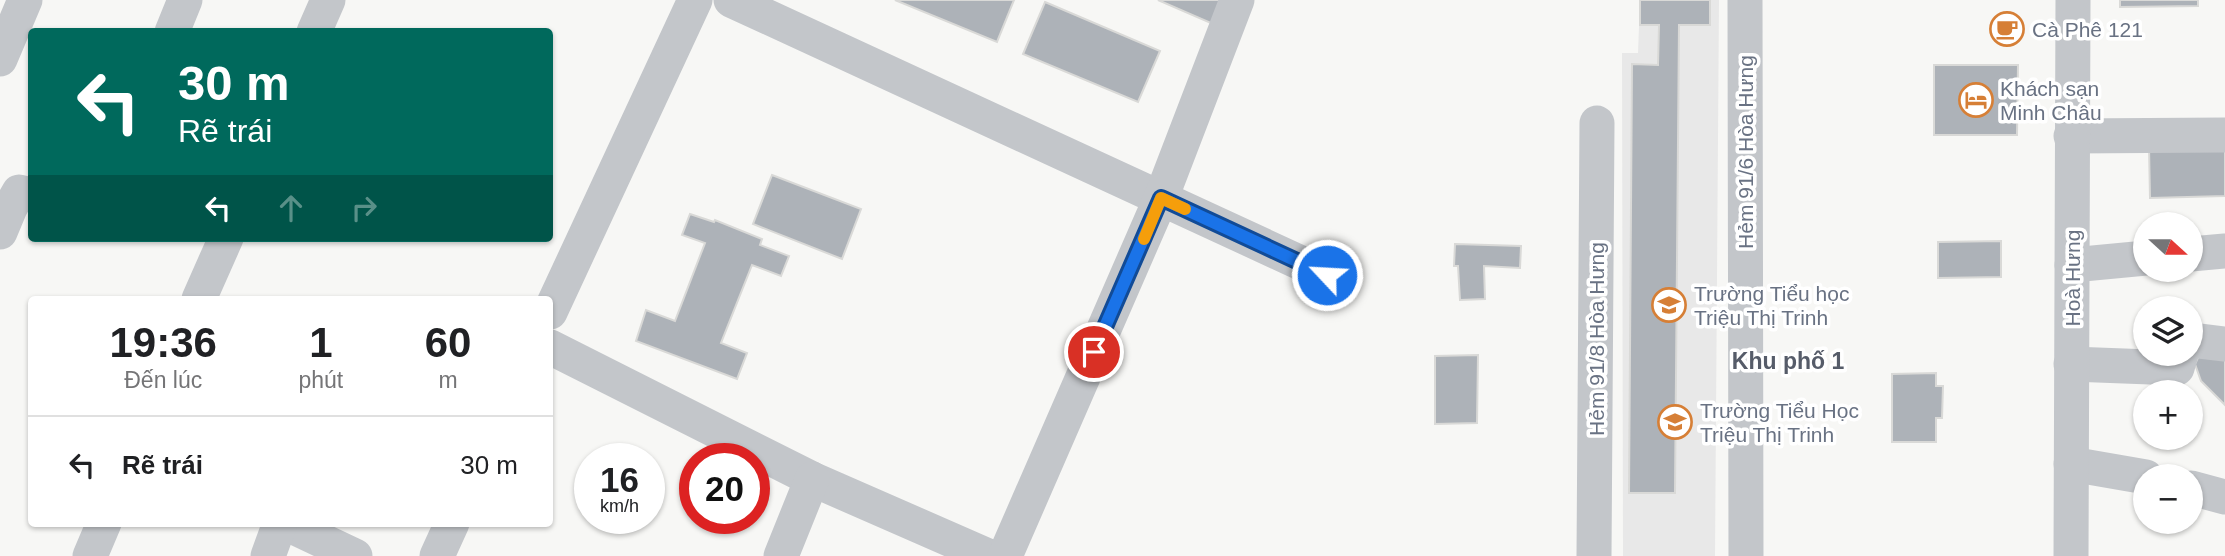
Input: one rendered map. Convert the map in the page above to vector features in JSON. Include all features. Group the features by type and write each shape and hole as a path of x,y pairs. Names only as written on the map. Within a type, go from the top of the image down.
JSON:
{"street":[{"path":"0,58 25,0"},
{"path":"174,28 185,0"},
{"path":"316,28 328,0"},
{"path":"553,306 695,0"},
{"path":"731,0 1327,275"},
{"path":"1005,556 1161,198 1237,0"},
{"name":"Hẻm 91/6 Hòa Hưng","path":"1745,0 1746,556"},
{"name":"Hoà Hưng","path":"2071,556 2073,0"},
{"name":"Hẻm 91/8 Hòa Hưng","path":"1594,556 1597,123"},
{"path":"2071,136 2225,135"},
{"path":"201,296 214,242"},
{"path":"2203,253 2225,251"},
{"path":"2072,265 2133,259"},
{"path":"2203,341 2225,344"},
{"path":"553,349 812,479 988,556"},
{"path":"2071,364 2177,366"},
{"path":"2071,464 2133,475"},
{"path":"781,556 812,479"},
{"path":"90,556 102,527"},
{"path":"268,556 281,527"},
{"path":"292,527 355,556"},
{"path":"437,556 450,527"}],"shaded area":[{"name":"Trường Tiểu học Triệu Thị Trinh","path":"1640,0 1719,0 1715,556 1623,556 1622,53 1638,53"}],"building":[{"path":"895,0 1014,0 997,42"},
{"path":"1158,0 1223,0 1213,24"},
{"path":"1640,0 1710,0 1710,25 1679,25 1675,493 1629,493 1632,64 1658,65 1659,25 1640,25"},
{"path":"2120,0 2198,0 2198,6 2120,7"},
{"path":"1045,2 1160,51 1138,102 1023,54"},
{"name":"Khách sạn Minh Châu","path":"1934,65 2018,65 2017,135 1934,135"},
{"path":"2225,146 2225,196 2150,198 2149,147"},
{"path":"772,175 861,209 842,259 753,224"},
{"path":"690,214 714,222 715,220 762,239 760,245 789,256 781,276 752,265 721,343 747,353 737,379 636,341 646,310 675,321 705,243 682,235"},
{"path":"2001,241 2001,277 1938,278 1938,242"},
{"path":"1455,244 1521,246 1520,268 1484,266 1485,299 1460,300 1458,266 1454,266"},
{"path":"2225,346 2225,405 2201,380 2196,366 2203,366 2203,347"},
{"path":"1478,355 1477,423 1435,424 1435,356"},
{"path":"1936,373 1936,386 1943,386 1942,418 1936,418 1936,442 1892,442 1892,374"}],"slow traffic":[{"path":"1144,239 1161,198 1185,209"}],"place":[{"name":"Cà Phê 121","path":"2007,29"},
{"name":"Khách sạn Minh Châu","path":"1976,100"},
{"name":"Trường Tiểu học Triệu Thị Trinh","path":"1669,305"},
{"name":"Trường Tiểu Học Triệu Thị Trinh","path":"1675,422"}],"district":[{"name":"Khu phố 1","path":"1788,361"}],"route":[{"path":"1094,352 1161,198 1327,275"}]}
